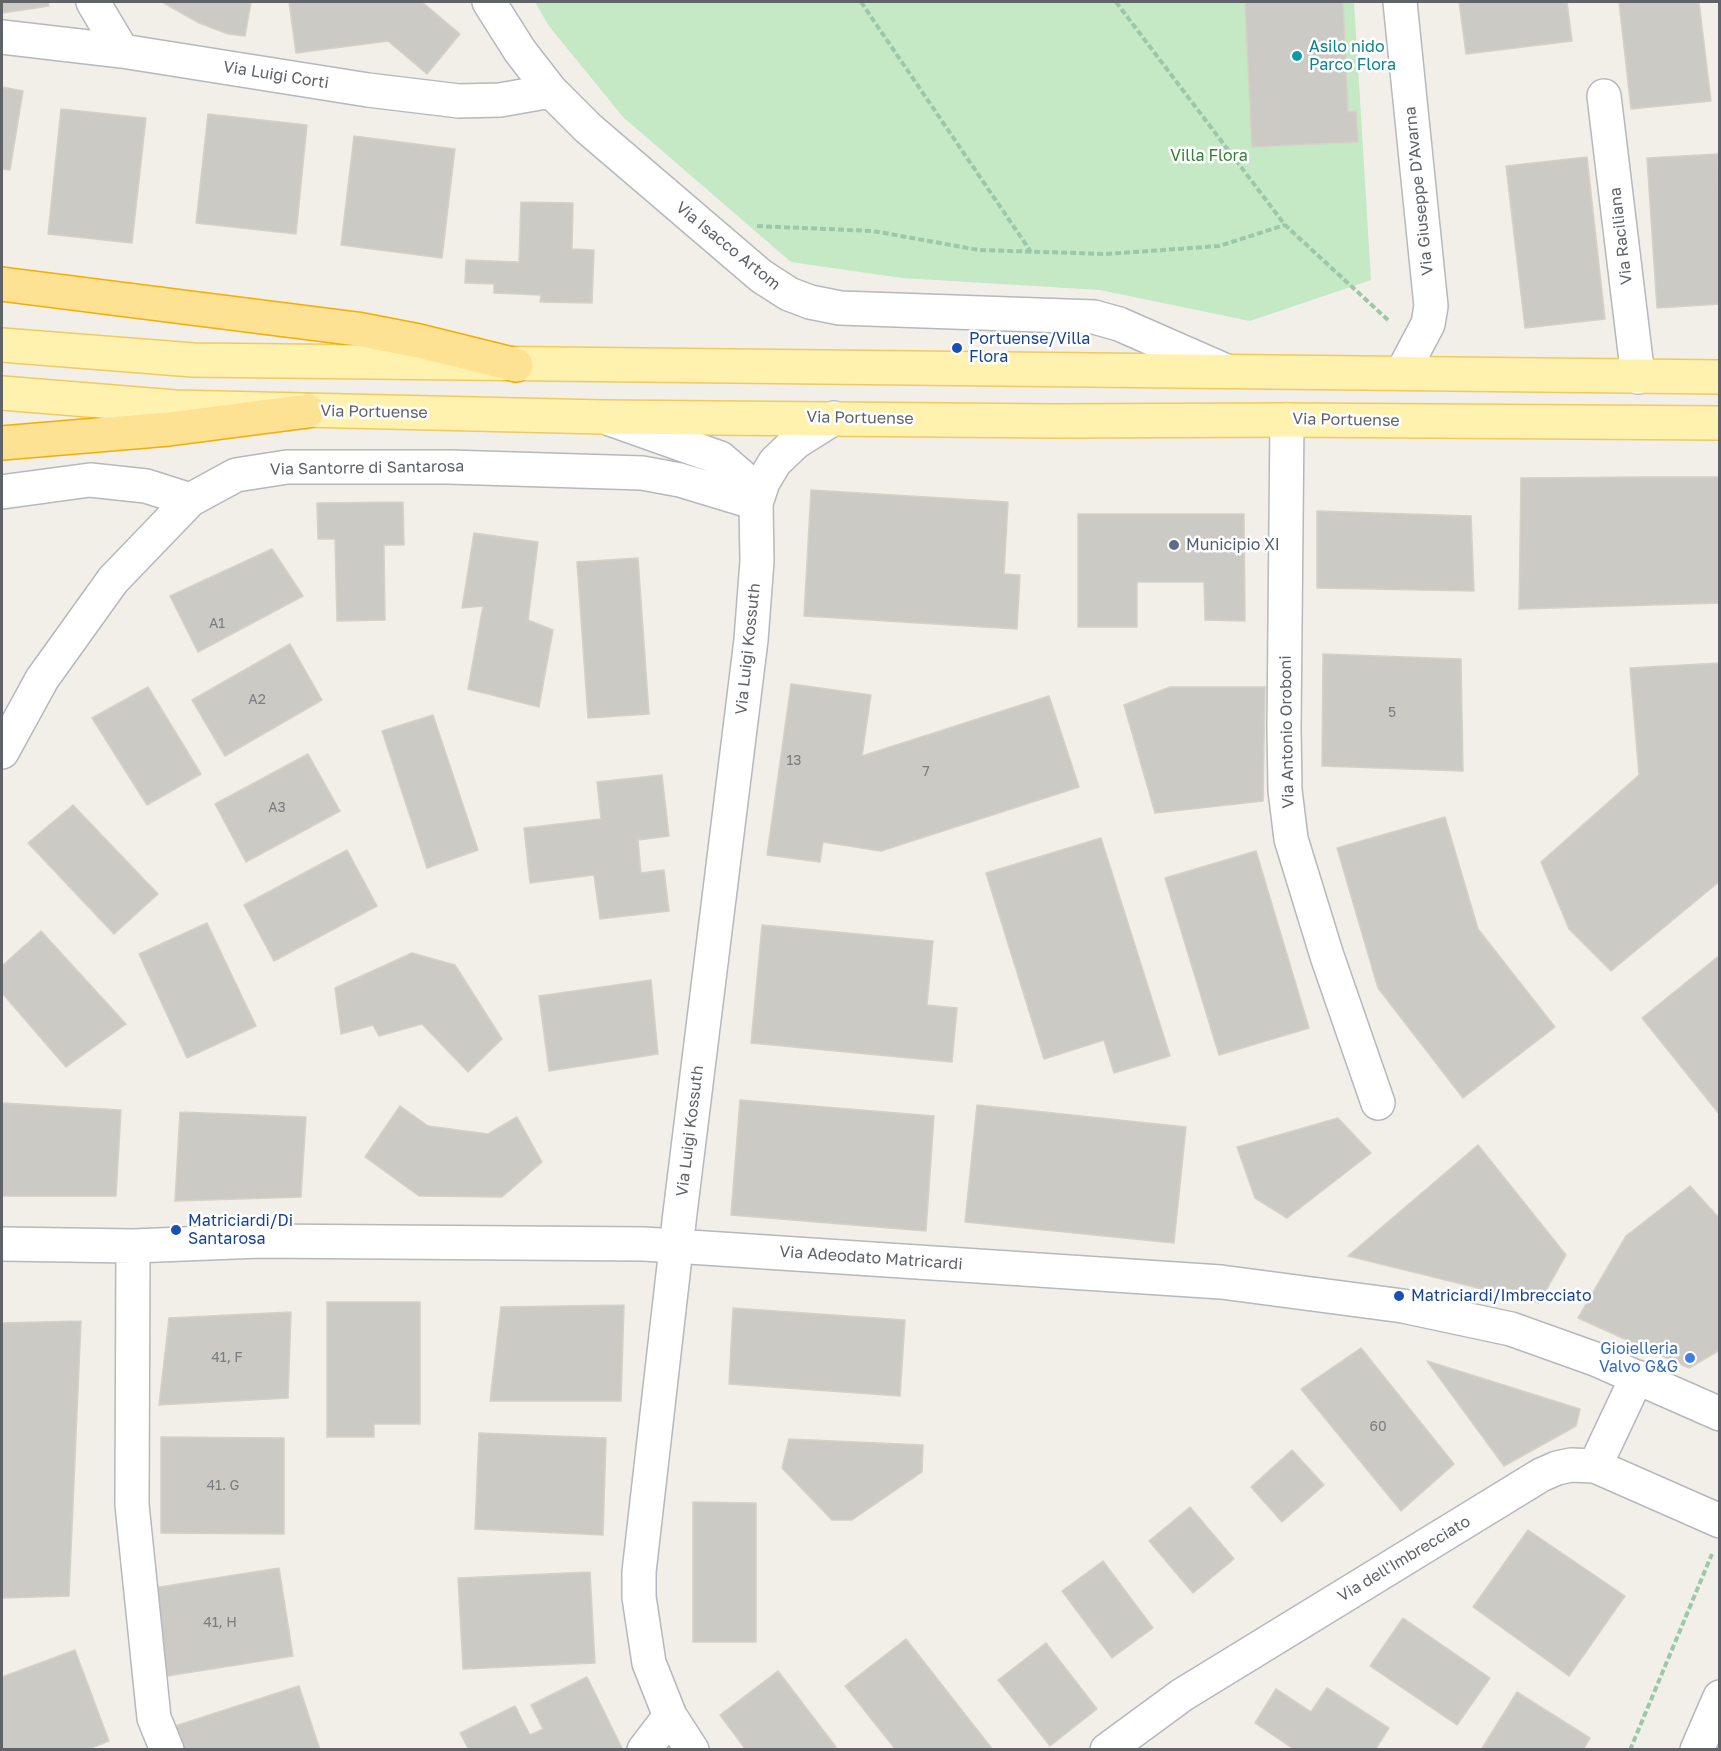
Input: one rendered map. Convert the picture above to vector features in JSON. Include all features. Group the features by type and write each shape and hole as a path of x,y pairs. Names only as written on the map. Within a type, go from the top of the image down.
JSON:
{"highway":[{"path":"2,284 357,329 429,343 516,365"},
{"path":"2,443 157,430 308,411"}],"main road":[{"path":"2,345 193,360 1719,377"},
{"name":"Via Portuense","path":"2,393 164,406 603,417 1719,423"}],"street":[{"path":"93,2 122,51"},
{"name":"Via Isacco Artom","path":"489,2 519,51 551,91 588,128 776,287 810,302 840,308 1094,317 1119,324 1224,370"},
{"name":"Via Giuseppe D'Avarna","path":"1400,2 1431,306 1428,324 1402,373"},
{"name":"Via Luigi Corti","path":"2,37 122,51 368,90 459,101 500,100 551,91"},
{"name":"Via Raciliana","path":"1604,96 1638,377"},
{"name":"Via Luigi Kossuth","path":"603,417 720,458 741,476 756,503"},
{"name":"Via Luigi Kossuth","path":"692,1749 670,1716 657,1686 645,1645 639,1581 751,640 757,561 756,503 763,482 775,462 796,442 834,418"},
{"name":"Via Antonio Oroboni","path":"1287,420 1285,790 1292,839 1327,956 1378,1103"},
{"name":"Via Santorre di Santarosa","path":"2,752 42,678 94,604 142,548 190,500 228,478 266,469 449,467 642,473 680,480 756,503"},
{"path":"2,492 90,480 146,486 190,500"},
{"name":"Via Adeodato Matricardi","path":"2,1244 133,1246 260,1241 644,1244 1137,1275 1349,1297 1511,1329 1552,1342 1719,1414"},
{"path":"133,1246 132,1504 154,1718 167,1749"},
{"path":"1595,1466 1637,1377"},
{"name":"Via dell'Imbrecciato","path":"1107,1749 1182,1695 1541,1475 1571,1465 1595,1466 1716,1536"},
{"path":"1696,1749 1719,1697"},
{"path":"644,1749 670,1716"}],"path":[{"path":"861,2 1031,252"},
{"path":"1116,2 1285,225 1388,320"},
{"path":"718,239 755,226 873,231 978,250 1106,254 1219,246 1285,225"},
{"path":"1630,1749 1716,1536"}],"green space":[{"name":"Villa Flora","path":"535,2 1354,2 1371,280 1250,321 1100,290 902,278 791,262 623,117 549,26"}],"building":[{"path":"2,2 48,2 49,6 2,13"},
{"path":"162,2 251,2 245,36 228,34 199,23"},
{"path":"289,2 422,2 460,34 427,74 388,41 296,53"},
{"name":"Asilo nido Parco Flora","path":"1245,2 1343,2 1348,112 1356,111 1358,142 1252,147"},
{"path":"1459,2 1567,2 1572,41 1466,54"},
{"path":"1619,2 1699,2 1711,101 1631,109"},
{"path":"2,87 23,91 10,170 2,169"},
{"path":"61,109 146,118 132,243 48,234"},
{"path":"208,114 307,125 296,234 196,223"},
{"path":"354,136 455,149 442,258 341,245"},
{"path":"1718,154 1720,304 1657,308 1647,158"},
{"path":"1587,157 1605,319 1525,328 1506,166"},
{"path":"521,202 573,203 572,249 594,250 592,303 540,302 541,295 494,293 494,284 465,283 466,260 519,262"},
{"path":"1720,477 1720,603 1519,609 1521,478"},
{"path":"811,490 1008,502 1004,574 1020,575 1017,629 804,616"},
{"path":"403,502 404,545 384,545 385,620 337,621 335,539 318,539 317,503"},
{"path":"1317,511 1471,516 1474,591 1317,588"},
{"path":"1078,514 1244,514 1245,621 1205,620 1204,582 1137,582 1137,627 1078,627"},
{"path":"474,533 538,542 528,620 553,630 539,707 468,689 483,606 462,608"},
{"path":"272,549 303,596 198,652 170,596"},
{"path":"638,558 649,714 588,718 577,562"},
{"path":"290,644 322,700 225,756 192,700"},
{"path":"1323,654 1461,659 1463,771 1322,766"},
{"path":"1720,663 1720,881 1611,971 1569,929 1541,862 1639,775 1630,668"},
{"path":"791,684 871,695 862,756 1049,696 1079,787 881,851 823,842 820,862 767,855"},
{"path":"148,687 201,774 147,805 92,718"},
{"path":"1170,687 1265,687 1263,801 1155,813 1124,705"},
{"path":"433,715 478,850 427,868 382,731"},
{"path":"308,754 340,811 246,862 215,804"},
{"path":"662,775 669,836 638,840 641,873 664,870 669,911 600,919 594,875 530,883 524,828 601,819 597,782"},
{"path":"73,805 158,894 114,934 28,843"},
{"path":"1445,817 1478,929 1555,1027 1463,1098 1378,988 1337,848"},
{"path":"1101,838 1170,1056 1114,1073 1104,1040 1044,1059 986,873"},
{"path":"347,850 377,906 274,961 244,905"},
{"path":"1256,851 1309,1028 1219,1055 1165,878"},
{"path":"207,923 256,1026 187,1058 139,954"},
{"path":"762,925 933,941 927,1005 957,1008 952,1062 751,1043"},
{"path":"41,931 126,1024 66,1067 2,993 2,966"},
{"path":"412,953 455,965 502,1039 468,1072 422,1024 379,1036 373,1025 341,1034 335,988"},
{"path":"1720,955 1720,1115 1642,1018"},
{"path":"651,980 658,1054 549,1071 539,996"},
{"path":"740,1100 934,1116 926,1231 731,1215"},
{"path":"2,1103 121,1110 116,1196 2,1196"},
{"path":"977,1105 1186,1127 1174,1243 965,1222"},
{"path":"400,1106 428,1126 488,1134 517,1117 542,1162 502,1197 419,1196 365,1157"},
{"path":"180,1112 306,1117 301,1197 175,1201"},
{"path":"1338,1118 1371,1153 1287,1218 1255,1198 1237,1147"},
{"path":"1478,1145 1566,1255 1539,1303 1348,1256"},
{"path":"1690,1186 1720,1219 1720,1350 1689,1368 1578,1318 1626,1236"},
{"path":"327,1302 420,1302 420,1424 374,1424 374,1437 327,1437"},
{"path":"624,1305 621,1401 490,1401 501,1307"},
{"path":"733,1308 905,1320 900,1396 729,1384"},
{"path":"291,1312 288,1398 159,1405 169,1318"},
{"path":"81,1321 69,1596 2,1598 2,1323"},
{"path":"1361,1348 1454,1464 1401,1511 1301,1389"},
{"path":"1427,1361 1580,1409 1576,1426 1504,1466"},
{"path":"479,1433 606,1438 603,1535 475,1529"},
{"path":"161,1437 284,1438 284,1534 161,1533"},
{"path":"789,1439 923,1445 922,1472 852,1520 832,1520 782,1468"},
{"path":"1292,1450 1324,1485 1282,1522 1251,1487"},
{"path":"693,1502 756,1503 756,1642 693,1642"},
{"path":"1190,1507 1234,1559 1193,1593 1149,1541"},
{"path":"1528,1530 1625,1596 1569,1676 1473,1607"},
{"path":"1103,1561 1153,1628 1112,1658 1062,1591"},
{"path":"279,1568 293,1656 161,1677 147,1589"},
{"path":"590,1572 595,1663 463,1669 458,1578"},
{"path":"1403,1618 1490,1678 1457,1725 1370,1666"},
{"path":"906,1639 993,1750 896,1750 845,1686"},
{"path":"1046,1643 1097,1709 1050,1746 998,1680"},
{"path":"75,1650 109,1741 86,1750 2,1750 2,1677"},
{"path":"778,1671 836,1747 832,1750 746,1750 720,1715"},
{"path":"587,1677 623,1750 469,1750 460,1733 515,1706 530,1735 543,1729 531,1705"},
{"path":"299,1686 320,1750 176,1750 169,1728"},
{"path":"1327,1688 1389,1728 1375,1750 1295,1750 1255,1723 1276,1689 1311,1712"},
{"path":"1517,1692 1590,1738 1583,1750 1481,1750"}],"place":[{"name":"Asilo nido Parco Flora","path":"1297,56"},
{"name":"Portuense/Villa Flora","path":"957,348"},
{"name":"Municipio XI","path":"1174,545"},
{"name":"Matriciardi/Di Santarosa","path":"176,1230"},
{"name":"Matriciardi/Imbrecciato","path":"1399,1296"},
{"name":"Gioielleria Valvo G&G","path":"1690,1358"}]}
